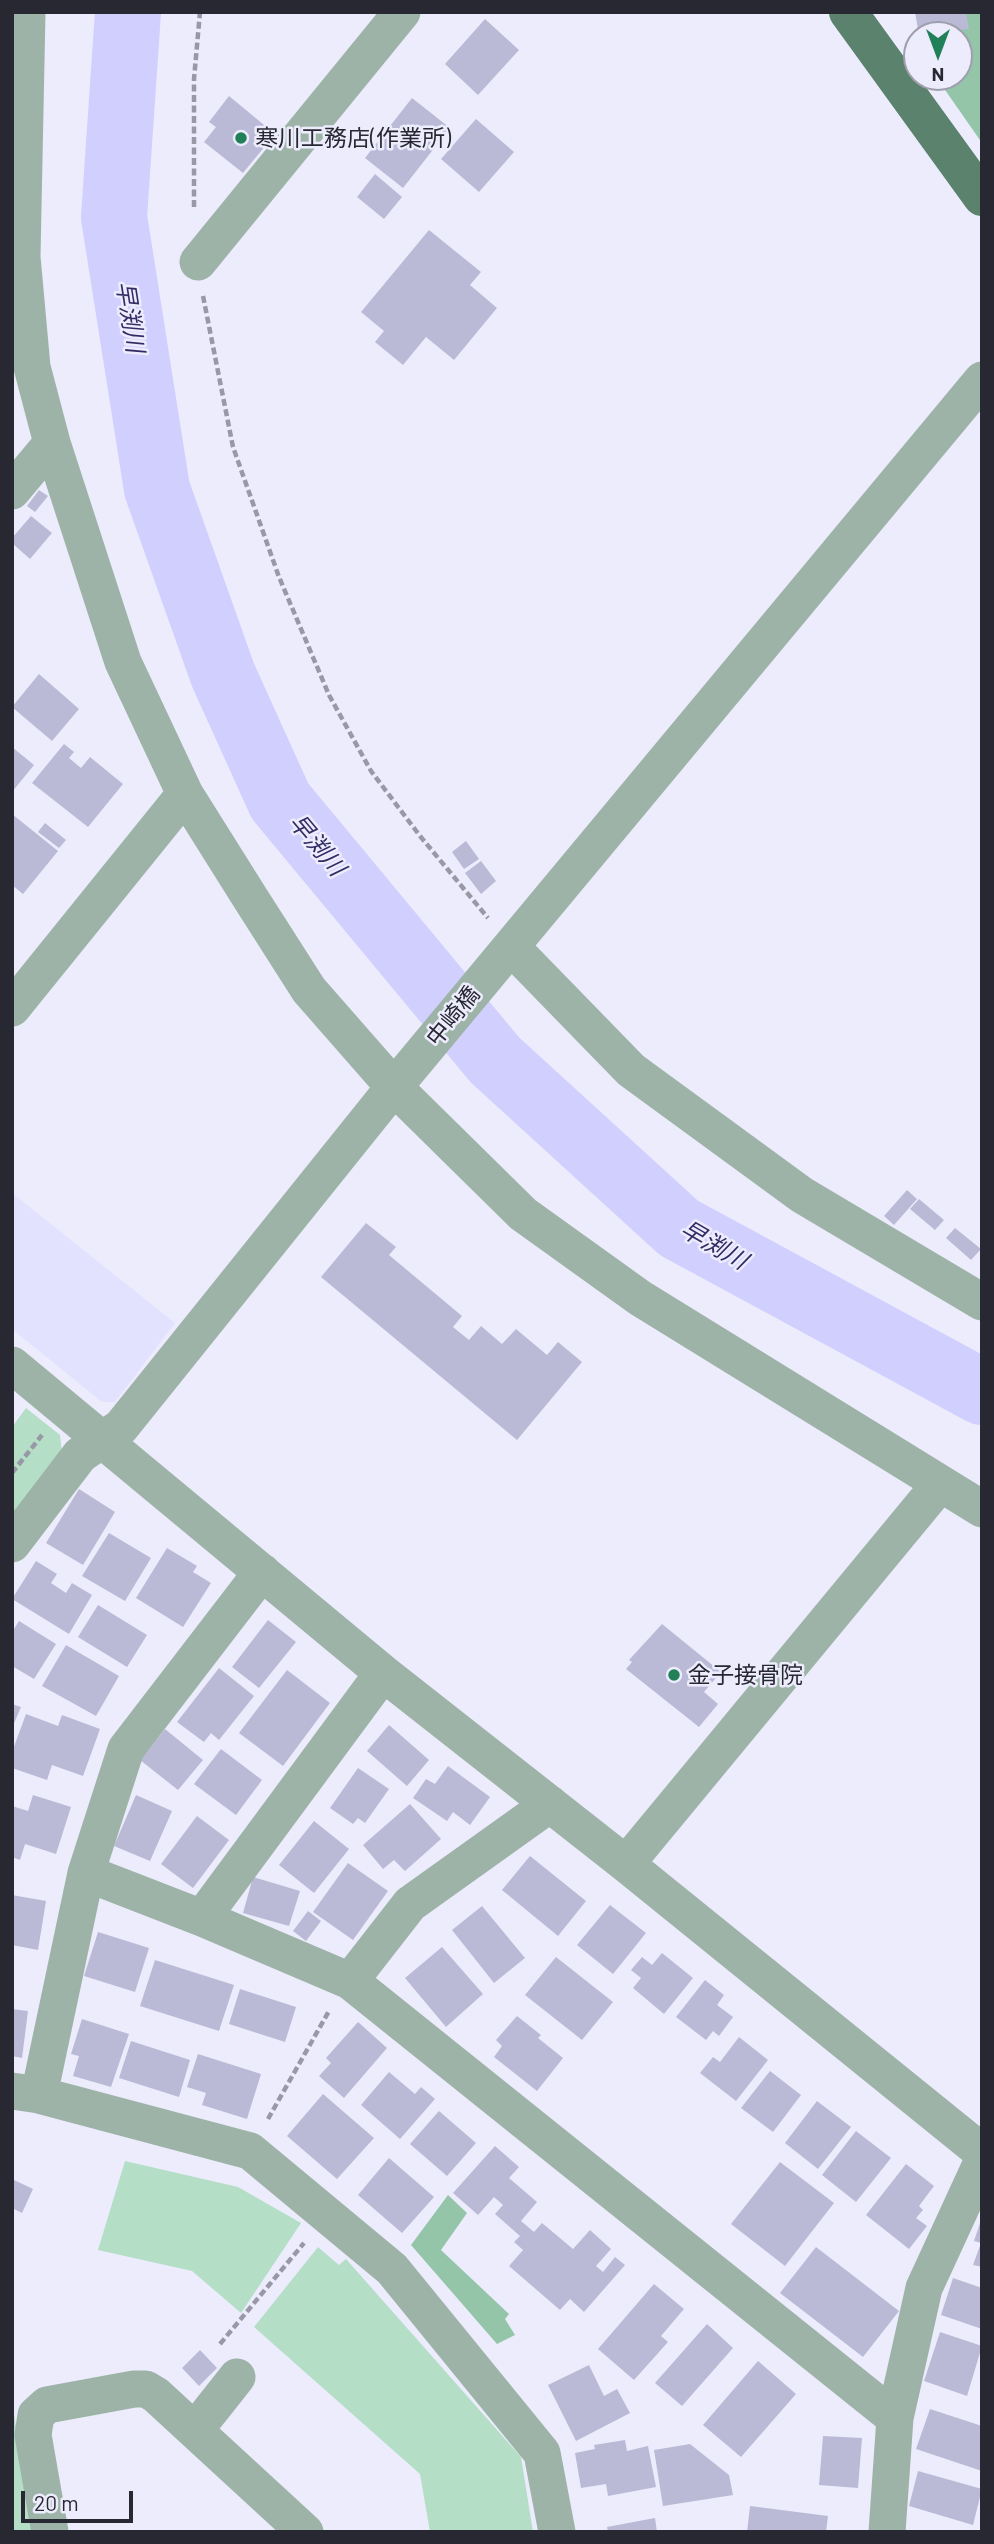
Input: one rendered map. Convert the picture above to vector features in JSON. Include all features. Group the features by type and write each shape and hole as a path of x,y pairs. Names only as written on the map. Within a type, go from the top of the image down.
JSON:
{"main road":[{"path":"848,12 982,197"}],"street":[{"path":"27,12 22,257 32,367 52,443 123,662 185,794 309,990 394,1087 523,1214 640,1298 982,1509"},
{"path":"198,262 402,12"},
{"name":"中崎橋","path":"12,1544 80,1455 121,1427 508,942 982,380"},
{"path":"12,491 52,443"},
{"path":"12,1008 185,794"},
{"path":"508,942 631,1070 802,1195 982,1302"},
{"path":"12,1365 383,1673 626,1864 982,2152"},
{"path":"626,1864 940,1484"},
{"path":"262,1572 125,1749 86,1873 26,2093 250,2151 392,2269 542,2453 557,2532"},
{"path":"201,1918 383,1673"},
{"path":"350,1981 410,1904 550,1804"},
{"path":"86,1873 350,1981 895,2418"},
{"path":"887,2532 895,2418 924,2288 982,2162"},
{"path":"195,2430 237,2377"},
{"path":"50,2532 33,2435 36,2415 47,2405 146,2389 195,2430 305,2532"}],"path":[{"path":"200,12 194,79 198,262 233,447 279,577 329,695 371,771 420,836 508,942"},
{"path":"12,1473 63,1407"},
{"path":"268,2118 326,2016"},
{"path":"219,2345 310,2237"}],"shaded area":[{"path":"12,1193 175,1323 115,1402 102,1402 12,1329"}],"green space":[{"path":"965,12 982,12 982,143 946,91 973,91 973,21 960,21"},
{"path":"26,1408 60,1435 62,1453 12,1517 12,1427"},
{"path":"125,2161 238,2187 301,2223 241,2313 192,2271 98,2250"},
{"path":"448,2195 467,2213 441,2250 509,2314 505,2319 515,2335 497,2344 411,2245"},
{"path":"318,2247 339,2265 346,2259 521,2457 533,2532 430,2532 420,2474 254,2327"},
{"path":"12,2402 33,2532 12,2532"}],"building":[{"path":"915,12 966,12 968,21 917,21"},
{"path":"485,19 519,50 478,95 445,64"},
{"path":"229,96 275,134 243,173 204,142 216,127 209,122"},
{"path":"412,98 450,128 403,188 365,158"},
{"path":"476,119 514,152 479,192 441,159"},
{"path":"375,174 402,197 384,219 357,197"},
{"path":"429,230 481,272 470,285 497,308 454,360 426,337 403,365 375,342 384,331 361,312"},
{"path":"39,490 48,496 35,512 27,506"},
{"path":"31,516 52,533 30,559 12,543 12,538"},
{"path":"39,674 79,709 52,741 12,707"},
{"path":"64,744 74,752 69,758 81,768 90,757 123,784 88,827 32,783"},
{"path":"12,747 34,765 12,792"},
{"path":"12,814 58,851 23,894 12,885"},
{"path":"45,823 66,840 59,848 38,832"},
{"path":"466,841 479,859 464,869 452,852"},
{"path":"481,861 496,881 481,894 465,873"},
{"path":"907,1190 917,1199 894,1225 884,1216"},
{"path":"919,1199 944,1220 935,1230 910,1209"},
{"path":"366,1223 396,1247 389,1255 462,1316 453,1327 469,1340 481,1326 502,1344 516,1329 547,1355 558,1342 582,1362 517,1440 321,1277"},
{"path":"955,1228 981,1249 971,1260 946,1238"},
{"path":"79,1489 115,1512 83,1565 46,1543"},
{"path":"109,1533 151,1558 125,1601 82,1576"},
{"path":"167,1548 197,1566 193,1572 211,1583 183,1627 136,1598"},
{"path":"36,1561 57,1574 51,1583 66,1593 72,1583 92,1595 69,1634 12,1599"},
{"path":"98,1605 147,1635 127,1667 78,1637"},
{"path":"268,1620 296,1642 259,1688 232,1667"},
{"path":"19,1621 56,1644 34,1679 12,1666 12,1632"},
{"path":"662,1624 721,1672 704,1692 718,1704 699,1727 626,1669 632,1662 629,1660"},
{"path":"66,1645 119,1676 96,1716 42,1686"},
{"path":"219,1668 254,1696 219,1740 211,1733 204,1742 177,1722"},
{"path":"287,1670 330,1703 283,1766 239,1733"},
{"path":"12,1704 21,1707 12,1728"},
{"path":"26,1714 58,1726 62,1715 100,1729 83,1776 52,1765 47,1780 12,1768 12,1752"},
{"path":"389,1725 429,1760 407,1786 367,1751"},
{"path":"165,1729 203,1760 178,1790 140,1760"},
{"path":"221,1749 262,1780 236,1815 194,1784"},
{"path":"448,1766 490,1797 470,1825 453,1812 447,1821 413,1798 426,1779 435,1784"},
{"path":"358,1768 389,1789 365,1823 358,1818 353,1824 330,1808"},
{"path":"33,1795 71,1807 56,1854 25,1844 20,1860 12,1857 12,1806 28,1811"},
{"path":"136,1795 172,1811 150,1861 114,1846"},
{"path":"410,1804 441,1839 405,1871 394,1860 383,1869 363,1845"},
{"path":"197,1816 229,1840 193,1888 161,1864"},
{"path":"314,1821 349,1849 314,1893 279,1865"},
{"path":"530,1856 586,1901 558,1936 502,1890"},
{"path":"348,1863 388,1891 353,1940 313,1912"},
{"path":"253,1877 300,1891 289,1926 243,1913"},
{"path":"12,1895 46,1901 38,1950 12,1945"},
{"path":"610,1905 646,1933 613,1974 577,1945"},
{"path":"482,1906 525,1958 494,1983 452,1930"},
{"path":"308,1911 321,1921 306,1941 293,1931"},
{"path":"98,1932 149,1948 135,1992 84,1976"},
{"path":"442,1947 483,1994 446,2027 405,1978"},
{"path":"662,1953 693,1978 664,2014 633,1988 641,1978 631,1970 642,1957 652,1965"},
{"path":"556,1957 613,2002 582,2040 525,1995"},
{"path":"155,1960 234,1985 219,2031 140,2006"},
{"path":"705,1980 724,1995 717,2005 733,2017 719,2036 713,2031 706,2040 676,2017"},
{"path":"240,1989 296,2007 285,2042 229,2024"},
{"path":"12,2009 28,2011 22,2058 12,2056"},
{"path":"517,2016 541,2035 538,2038 563,2058 537,2091 494,2057 502,2046 496,2040"},
{"path":"82,2019 129,2034 111,2087 73,2076 79,2056 71,2054"},
{"path":"358,2022 387,2048 344,2098 319,2076 331,2063 326,2058"},
{"path":"739,2037 768,2060 736,2101 700,2073 713,2057 720,2062"},
{"path":"131,2041 190,2060 179,2097 119,2078"},
{"path":"198,2054 261,2074 247,2119 202,2105 206,2093 187,2087"},
{"path":"770,2071 801,2095 773,2132 741,2108"},
{"path":"389,2072 415,2094 421,2087 435,2099 400,2139 361,2105"},
{"path":"323,2094 374,2138 337,2179 287,2136"},
{"path":"817,2101 851,2127 818,2169 785,2143"},
{"path":"439,2111 476,2143 447,2176 410,2144"},
{"path":"856,2131 891,2158 856,2202 822,2175"},
{"path":"495,2146 519,2167 509,2178 537,2202 521,2221 534,2232 542,2223 573,2249 590,2230 611,2249 596,2266 603,2272 615,2257 625,2265 584,2312 570,2299 560,2310 509,2266 523,2250 514,2242 520,2236 495,2214 503,2205 494,2197 478,2215 453,2193"},
{"path":"389,2158 434,2197 402,2233 358,2195"},
{"path":"780,2162 834,2203 785,2266 731,2224"},
{"path":"906,2164 934,2186 919,2206 923,2210 916,2218 927,2226 909,2249 866,2215"},
{"path":"12,2179 33,2189 22,2213 12,2208"},
{"path":"981,2220 982,2267 973,2265 981,2243 974,2241"},
{"path":"816,2247 899,2311 863,2357 780,2293"},
{"path":"953,2278 982,2288 982,2329 941,2315"},
{"path":"654,2284 684,2309 661,2336 668,2342 634,2380 598,2349"},
{"path":"707,2324 733,2348 682,2406 655,2383"},
{"path":"940,2332 982,2346 967,2396 924,2381"},
{"path":"200,2350 217,2368 199,2386 182,2368"},
{"path":"758,2361 796,2394 741,2457 703,2425"},
{"path":"589,2365 604,2396 617,2389 630,2413 576,2441 548,2385"},
{"path":"930,2409 982,2426 982,2471 916,2449"},
{"path":"823,2436 862,2438 858,2488 819,2485"},
{"path":"625,2440 627,2451 648,2446 656,2487 608,2496 606,2484 581,2488 575,2453 595,2449 594,2445"},
{"path":"690,2444 729,2475 733,2495 663,2506 654,2450"},
{"path":"918,2471 982,2489 973,2525 909,2506"},
{"path":"750,2506 828,2516 826,2532 747,2532"},
{"path":"655,2518 657,2532 608,2532 607,2527"}],"waterway":[{"name":"早渕川","path":"128,12 114,217 157,489 223,675 280,801 495,1060 679,1228 982,1392"}],"place":[{"name":"寒川工務店(作業所)","path":"241,138"},
{"name":"金子接骨院","path":"674,1675"}]}
